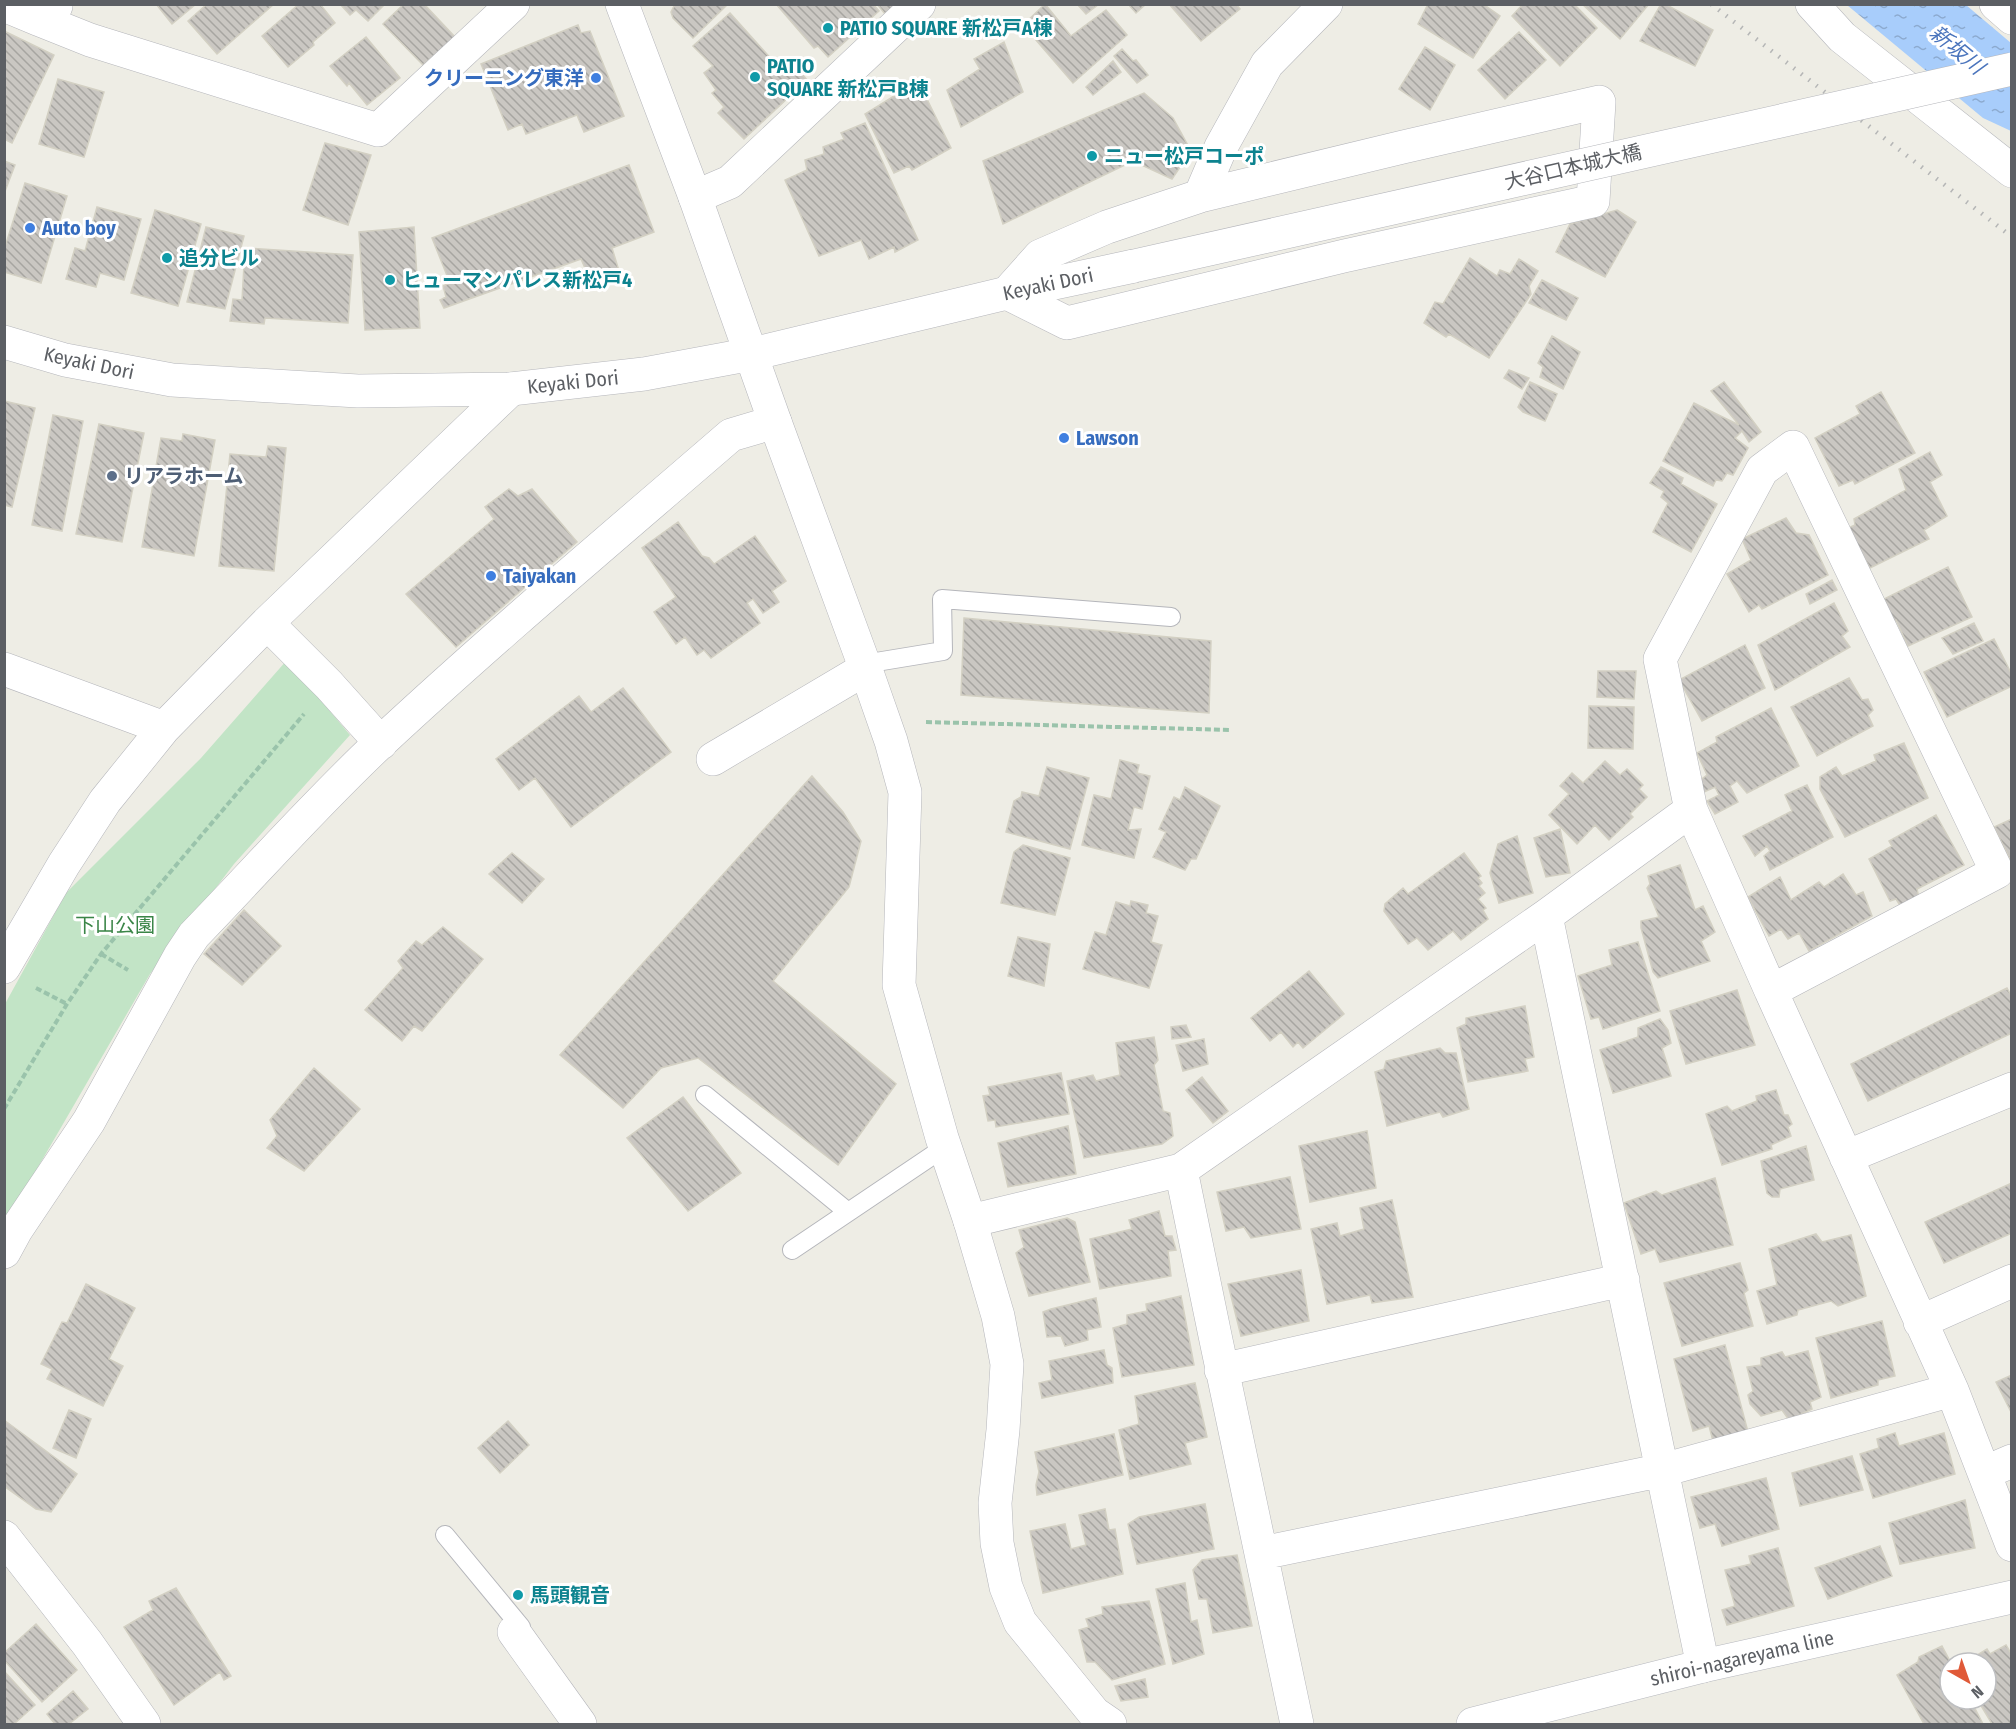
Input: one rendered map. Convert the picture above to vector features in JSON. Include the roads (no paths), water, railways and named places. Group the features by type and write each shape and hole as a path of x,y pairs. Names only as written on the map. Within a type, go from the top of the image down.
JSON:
{"street":[{"path":"4,5 49,12 90,40 378,130 513,4"},
{"path":"622,4 695,197 774,422 891,741 905,792 899,985 945,1147 998,1316 1007,1364 995,1503 997,1544 1006,1587 1020,1622 1094,1713 1110,1725"},
{"path":"695,197 730,182 919,4"},
{"path":"1200,196 1221,147 1267,64 1326,4"},
{"path":"1812,4 1842,36 2012,171"},
{"name":"大谷口本城大橋","path":"1134,266 2012,69"},
{"path":"1599,102 1593,201 1344,256 1067,323 1007,293 1040,256 1107,227 1200,196 1599,102"},
{"name":"Keyaki Dori","path":"4,342 65,360 172,380 358,391 511,389 644,374 752,354 1007,293 1134,266"},
{"path":"16,975 64,864 105,801 164,728 267,623 511,389"},
{"path":"4,1251 89,1121 180,956 194,935 325,796 381,743 731,435 774,422"},
{"path":"1771,991 1997,872 1793,447 1762,470 1660,659 1691,810 1771,991 1920,1322 1952,1390 1998,1467 2012,1545"},
{"path":"267,623 329,685 381,743"},
{"path":"713,759 864,666"},
{"path":"4,669 164,728"},
{"path":"970,1221 1181,1170 1546,916 1691,810"},
{"path":"1546,916 1703,1666"},
{"path":"1846,1157 2012,1089"},
{"path":"1181,1170 1297,1725"},
{"path":"1221,1370 1623,1280"},
{"path":"1920,1322 2012,1281"},
{"path":"1262,1553 1663,1470 1952,1390"},
{"path":"4,1537 87,1643 144,1725"},
{"name":"shiroi-nagareyama line","path":"1473,1725 1703,1666 2012,1597"},
{"path":"514,1632 580,1725"}],"lane":[{"path":"864,666 943,651 942,599 1170,617"},
{"path":"705,1095 848,1212"},
{"path":"792,1250 945,1147"},
{"path":"446,1535 521,1627 514,1632"}],"water":[{"name":"新坂川","path":"1847,5 1966,5 2011,43 2011,131 1983,118"}],"railway":[{"path":"1711,4 2012,237"}],"place":[{"name":"PATIO SQUARE 新松戸A棟","path":"828,28"},
{"name":"PATIO SQUARE 新松戸B棟","path":"755,77"},
{"name":"クリーニング東洋","path":"596,78"},
{"name":"ニュー松戸コーポ","path":"1092,156"},
{"name":"Auto boy","path":"30,228"},
{"name":"追分ビル","path":"167,258"},
{"name":"ヒューマンパレス新松戸4","path":"390,280"},
{"name":"Lawson","path":"1064,438"},
{"name":"リアラホーム","path":"112,476"},
{"name":"Taiyakan","path":"491,576"},
{"name":"馬頭観音","path":"518,1595"}],"park label":[{"name":"下山公園","path":"115,925"}]}
